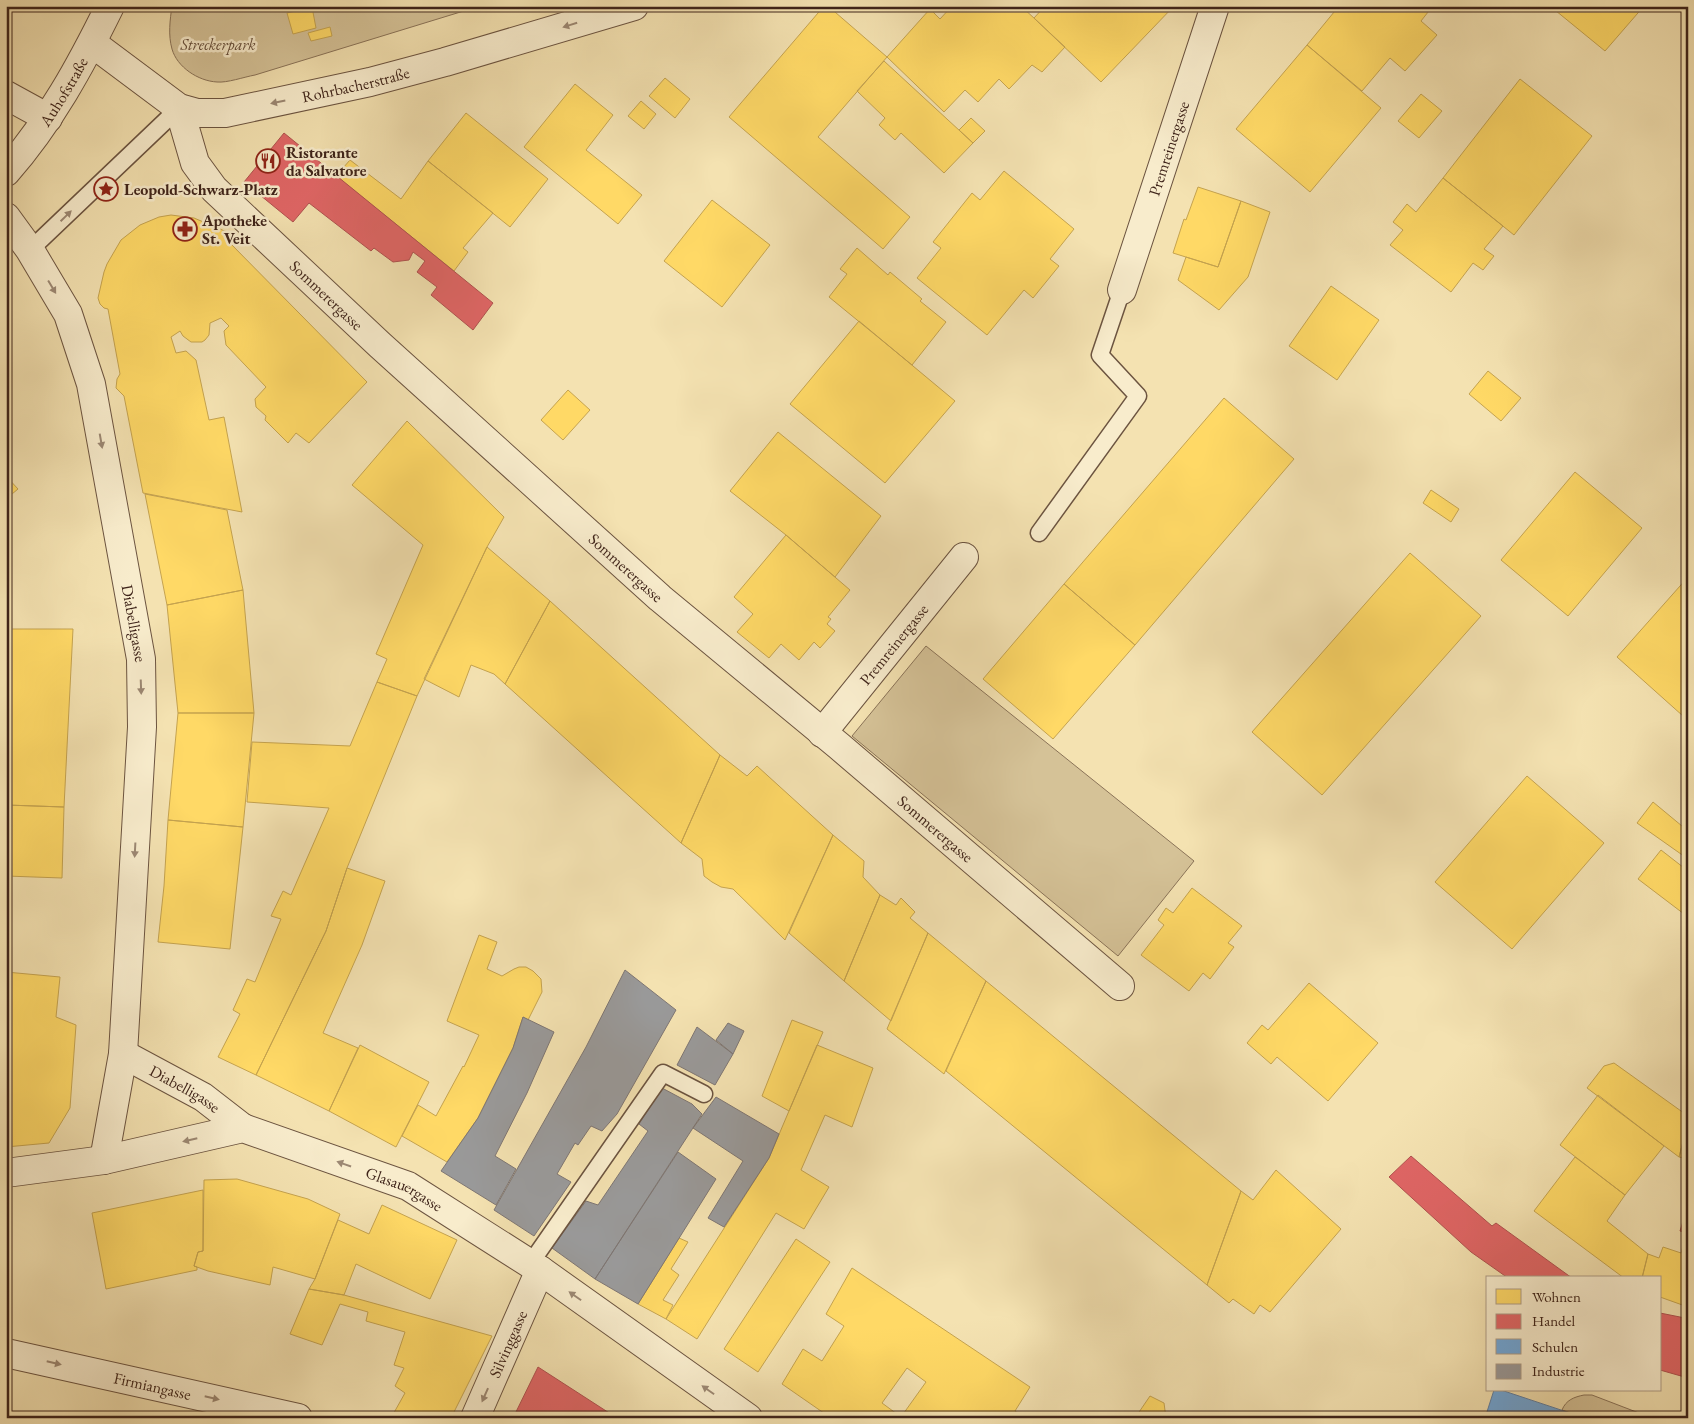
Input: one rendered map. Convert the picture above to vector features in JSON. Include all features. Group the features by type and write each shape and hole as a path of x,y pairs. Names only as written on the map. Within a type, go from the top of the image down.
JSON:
{"street":[{"name":"Auhofstraße","path":"6,172 48,118 70,84 110,6"},
{"name":"Rohrbacherstraße","path":"92,43 179,108 197,113 225,113 352,86 445,62 634,6"},
{"name":"Premreinergasse","path":"1122,290 1215,6"},
{"path":"6,95 48,118"},
{"name":"Sommerergasse","path":"179,108 195,163 214,189 380,345 660,598 1120,986"},
{"name":"Diabelligasse","path":"6,217 30,250 68,314 91,384 140,659 142,727 123,1054 104,1160"},
{"name":"Premreinergasse","path":"822,733 964,557"},
{"name":"Diabelligasse","path":"123,1054 203,1097 243,1128"},
{"path":"6,1173 104,1160 243,1128"},
{"name":"Glasauergasse","path":"243,1128 408,1186 535,1267 748,1418"},
{"name":"Silvinggasse","path":"475,1418 535,1267"},
{"name":"Firmiangasse","path":"6,1353 298,1418"}],"lane":[{"path":"30,250 179,108"},
{"path":"1039,533 1138,396 1100,355 1122,290"},
{"path":"535,1267 663,1074 704,1094"}],"green space":[{"name":"Streckerpark","path":"172,6 480,6 255,75 221,82 210,81 196,76 178,62 172,49 170,38"},
{"path":"926,646 1194,861 1118,956 852,736"},
{"path":"1584,1395 1592,1395 1652,1418 1585,1418 1562,1410 1571,1400"}],"building: Wohnen":[{"path":"824,6 828,6 887,57 818,137 910,217 883,249 729,117"},
{"path":"952,6 1021,6 1065,47 1042,72 1032,65 1009,89 999,79 978,102 965,90 944,112 887,57 930,9 940,19"},
{"path":"1045,6 1174,6 1101,82 1034,18"},
{"path":"1339,6 1431,6 1421,21 1437,35 1405,71 1390,58 1362,91 1307,45"},
{"path":"1550,6 1644,6 1605,51"},
{"path":"312,7 316,28 293,34 287,13"},
{"path":"330,27 332,36 311,41 308,33"},
{"path":"1307,45 1381,108 1310,192 1236,129"},
{"path":"884,61 973,143 944,173 901,133 895,140 879,125 885,118 857,91"},
{"path":"665,78 690,99 675,118 649,96"},
{"path":"1520,79 1592,136 1514,235 1443,178"},
{"path":"575,84 613,115 586,150 642,195 618,224 524,147"},
{"path":"1421,94 1442,111 1419,138 1398,121"},
{"path":"641,101 656,114 644,129 628,116"},
{"path":"466,113 548,179 510,227 428,161"},
{"path":"971,118 985,131 973,143 959,130"},
{"path":"350,160 401,199 428,161 493,213 463,248 468,252 454,271 336,176"},
{"path":"1004,171 1074,229 1050,259 1059,266 1033,298 1024,290 987,335 917,278 941,248 933,242 972,193 980,200"},
{"path":"1443,178 1503,226 1484,249 1494,256 1483,270 1473,263 1451,292 1390,245 1403,230 1393,222 1407,204 1416,212"},
{"path":"1198,187 1241,201 1218,267 1173,253 1184,219 1186,220"},
{"path":"712,200 770,245 722,307 664,261"},
{"path":"1241,201 1270,212 1248,277 1219,310 1178,280 1186,257 1218,267"},
{"path":"171,215 194,218 227,232 231,237 230,243 367,382 309,443 296,433 288,443 265,420 266,416 256,407 255,399 266,387 226,345 224,331 229,326 221,318 210,323 209,335 202,342 191,342 180,331 171,337 176,353 186,351 196,360 209,420 224,417 242,512 143,493 124,396 116,388 117,379 120,374 108,309 100,304 98,298 104,272 121,240 140,225 159,217"},
{"path":"857,248 888,275 890,272 922,299 920,301 946,322 912,365 829,297 847,274 840,269"},
{"path":"1331,286 1379,320 1337,380 1289,346"},
{"path":"859,321 955,401 885,483 790,404"},
{"path":"1488,371 1521,398 1501,421 1469,394"},
{"path":"568,390 590,410 563,440 541,420"},
{"path":"1224,398 1294,459 1135,645 1064,584"},
{"path":"407,421 504,517 487,547 417,696 377,682 387,659 376,654 423,545 352,485"},
{"path":"778,432 881,516 835,577 730,491"},
{"path":"1575,472 1642,528 1568,616 1501,560"},
{"path":"6,476 18,489 6,499"},
{"path":"1431,490 1459,509 1451,522 1423,503"},
{"path":"145,494 227,510 243,590 167,605"},
{"path":"786,535 850,590 828,617 831,619 827,624 835,631 820,648 814,642 799,660 781,644 769,658 737,632 753,614 734,597"},
{"path":"487,547 550,601 505,684 494,674 471,665 459,697 424,679"},
{"path":"1410,553 1481,616 1322,795 1252,732"},
{"path":"1688,577 1688,710 1683,716 1617,657"},
{"path":"1064,584 1135,645 1053,739 983,679"},
{"path":"243,590 254,713 178,713 167,605"},
{"path":"550,601 720,755 681,843 505,684"},
{"path":"6,629 73,629 64,807 6,805"},
{"path":"377,682 417,696 347,868 326,931 256,1075 218,1057 240,1014 233,1010 247,979 255,982 281,919 271,916 283,891 291,895 329,808 247,802 252,742 350,746"},
{"path":"178,713 254,713 243,827 168,820"},
{"path":"720,755 747,776 757,766 833,835 785,940 733,889 721,887 704,876 702,859 681,843"},
{"path":"1527,776 1604,843 1512,949 1435,882"},
{"path":"1653,802 1688,831 1688,859 1637,823"},
{"path":"6,805 64,807 62,878 6,876"},
{"path":"168,820 243,827 230,949 158,942"},
{"path":"833,835 864,861 863,877 880,895 844,981 789,933"},
{"path":"1661,850 1688,871 1688,917 1638,879"},
{"path":"347,868 385,881 362,945 323,1033 358,1048 329,1111 256,1075 326,931"},
{"path":"1192,888 1242,926 1228,943 1234,947 1210,979 1203,973 1189,991 1141,955 1164,925 1158,920 1166,908 1173,913"},
{"path":"880,895 896,905 901,898 915,912 910,918 928,933 891,1021 844,981"},
{"path":"928,933 986,981 944,1074 887,1029"},
{"path":"479,935 497,942 487,969 502,976 519,967 526,967 541,979 542,992 528,1020 523,1017 513,1048 478,1118 447,1162 402,1136 418,1105 436,1116 464,1067 479,1035 447,1021"},
{"path":"6,972 60,977 56,1017 76,1025 70,1108 49,1143 6,1147"},
{"path":"986,981 1241,1191 1207,1285 946,1071"},
{"path":"1309,983 1378,1043 1328,1101 1277,1057 1271,1064 1247,1043 1262,1025 1268,1030"},
{"path":"792,1020 823,1032 789,1111 762,1096"},
{"path":"360,1045 429,1082 396,1147 329,1111"},
{"path":"817,1045 873,1068 852,1127 825,1115 801,1170 829,1187 804,1229 776,1213 697,1339 666,1319 769,1158"},
{"path":"1614,1063 1688,1116 1688,1123 1679,1157 1587,1088 1604,1066"},
{"path":"1598,1095 1664,1146 1625,1195 1560,1145"},
{"path":"1688,1123 1688,1159 1679,1157"},
{"path":"1575,1157 1625,1195 1607,1221 1648,1254 1642,1276 1621,1276 1534,1211"},
{"path":"1276,1170 1341,1229 1270,1312 1260,1305 1254,1314 1233,1299 1229,1303 1207,1285 1241,1191 1253,1200"},
{"path":"237,1179 308,1199 340,1214 315,1279 273,1267 270,1285 194,1266 198,1252 203,1251 204,1180"},
{"path":"203,1190 203,1251 198,1252 194,1266 197,1267 197,1270 106,1289 92,1213"},
{"path":"382,1205 457,1240 430,1299 356,1264 344,1295 309,1289 315,1279 338,1220 369,1234"},
{"path":"1688,1233 1688,1307 1662,1298 1662,1276 1642,1276 1648,1254 1659,1258 1663,1247 1681,1253"},
{"path":"679,1238 688,1242 671,1269 679,1275 663,1300 673,1305 666,1319 638,1304"},
{"path":"796,1239 830,1262 758,1372 724,1349"},
{"path":"852,1268 1030,1387 1015,1411 1024,1418 831,1418 782,1384 803,1349 822,1361 844,1326 826,1314","holes":["907,1368 926,1382 901,1417 882,1403"]},
{"path":"309,1289 344,1295 492,1336 451,1418 391,1418 405,1393 395,1386 404,1368 394,1365 405,1332 366,1321 368,1312 340,1304 322,1345 290,1334"},
{"path":"1150,1396 1164,1403 1166,1418 1135,1418"}],"building: Handel":[{"path":"284,133 493,303 473,330 431,295 437,287 417,272 425,261 413,252 409,260 393,262 374,248 371,251 309,203 293,222 244,182"},
{"path":"1411,1156 1492,1226 1496,1223 1569,1276 1505,1276 1471,1252 1389,1177"},
{"path":"1688,1205 1688,1233 1680,1231"},
{"path":"1688,1310 1688,1378 1662,1371 1662,1313 1685,1318"},
{"path":"538,1367 617,1418 513,1418"}],"building: Schulen":[{"path":"1493,1392 1507,1392 1585,1418 1485,1418"}],"building: Industrie":[{"path":"625,970 676,1010 617,1114 602,1131 591,1126 578,1145 575,1143 557,1174 571,1182 534,1236 494,1210 586,1047"},
{"path":"523,1017 554,1032 527,1093 495,1156 516,1169 496,1205 441,1171 478,1118 513,1048"},
{"path":"728,1023 744,1031 733,1054 716,1040"},
{"path":"697,1027 733,1054 715,1085 677,1065"},
{"path":"662,1088 692,1104 702,1114 595,1279 552,1248 586,1201 598,1205 648,1131 639,1124"},
{"path":"716,1097 779,1134 769,1158 724,1227 708,1218 743,1161 693,1128"},
{"path":"678,1152 716,1179 638,1304 595,1279"}],"place":[{"name":"Ristorante da Salvatore","path":"268,161"},
{"name":"Leopold-Schwarz-Platz","path":"106,189"},
{"name":"Apotheke St. Veit","path":"185,229"}]}
